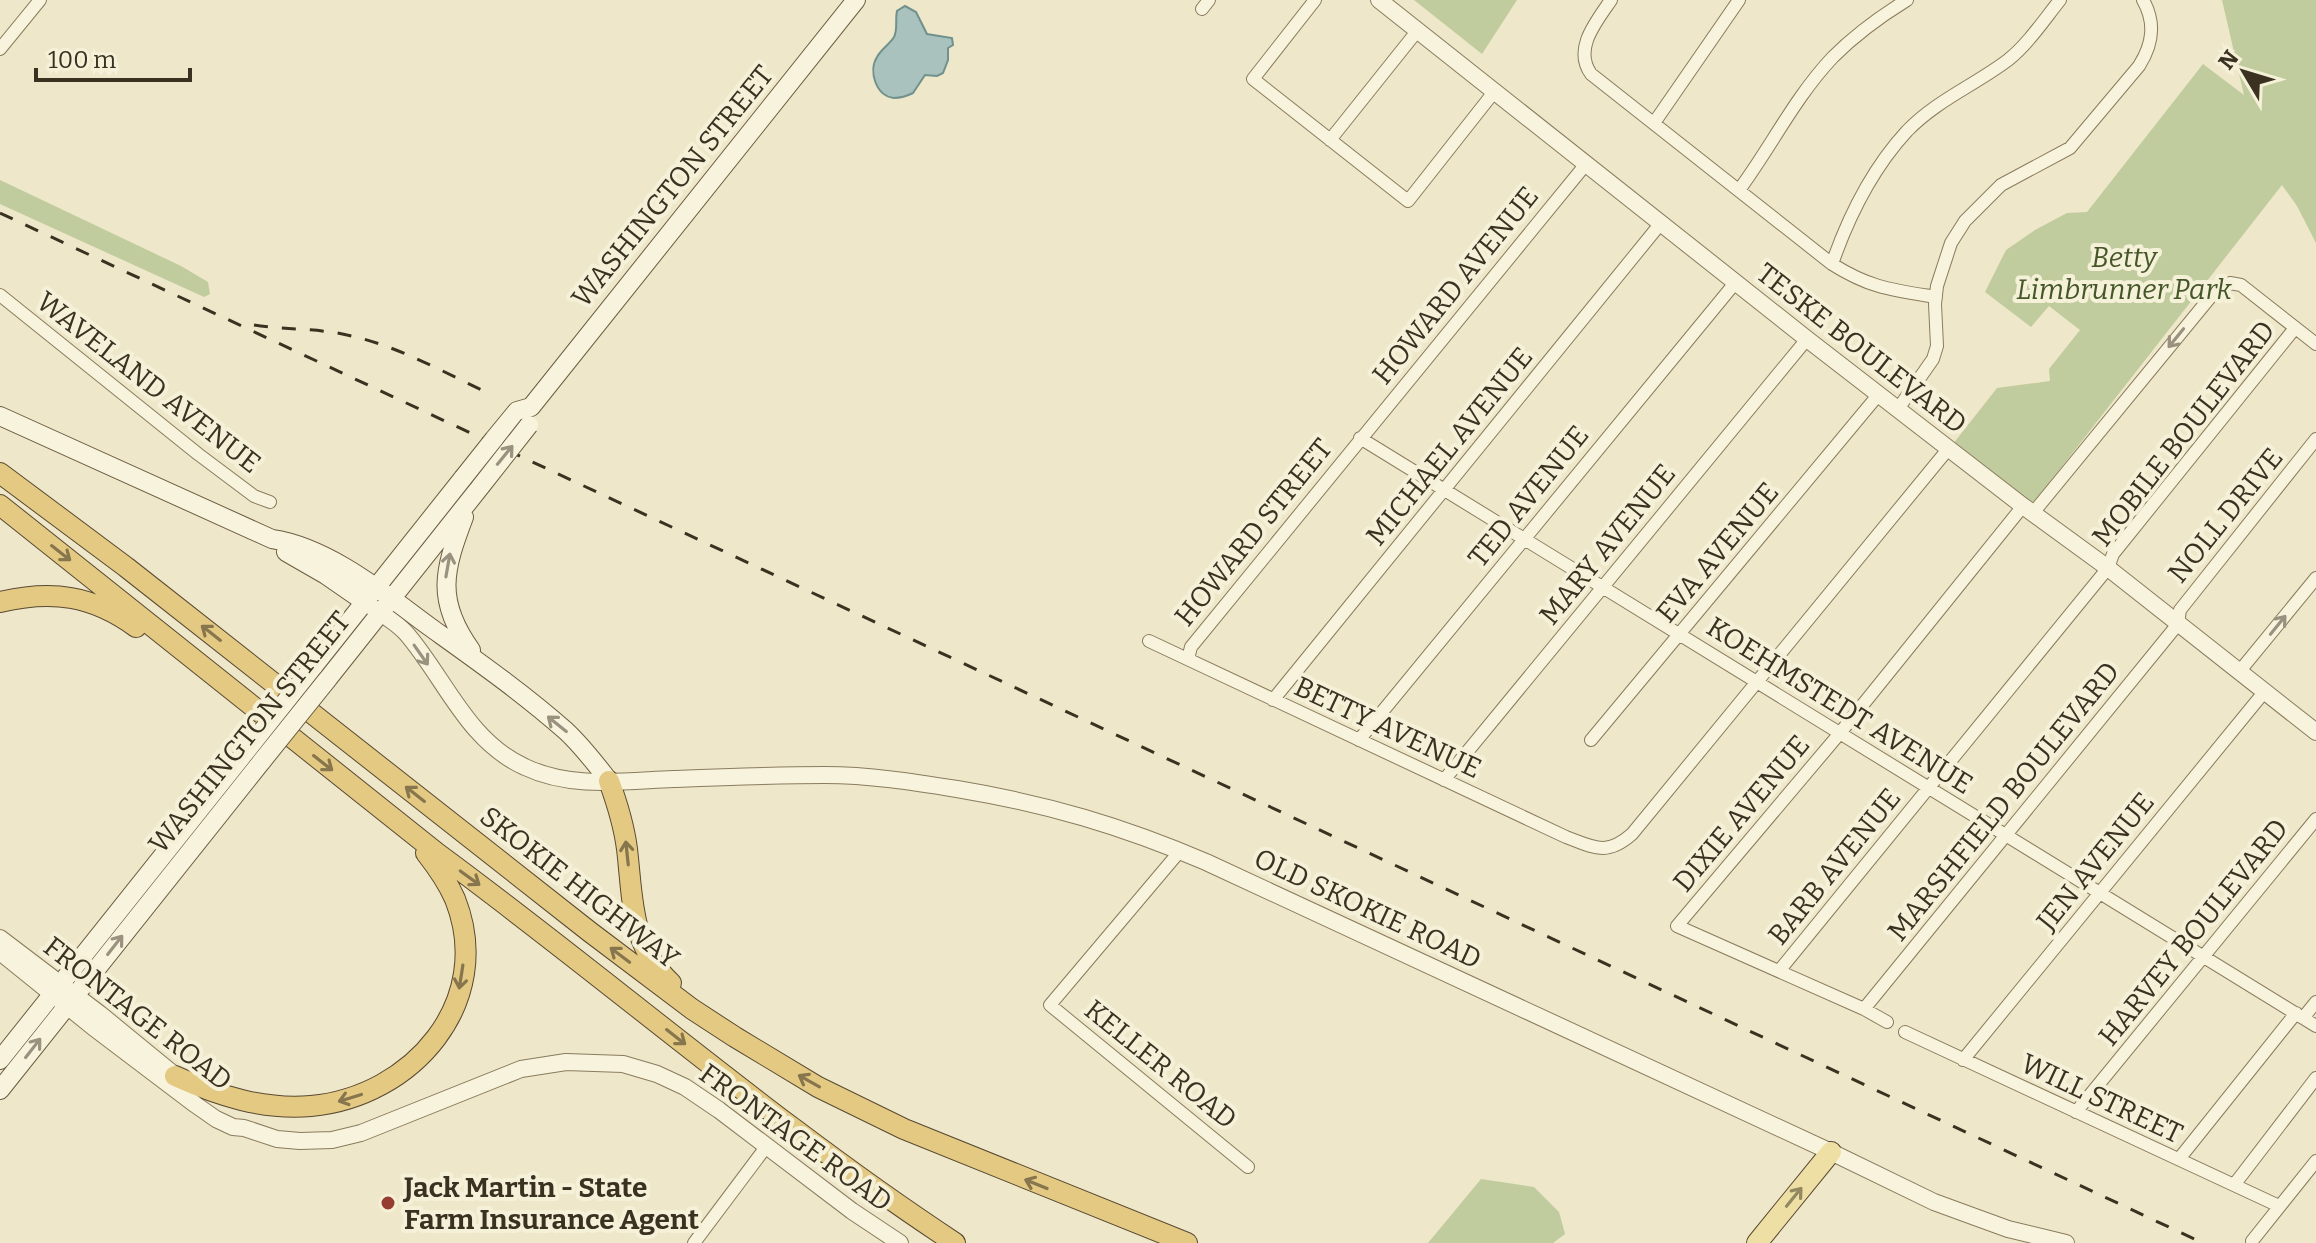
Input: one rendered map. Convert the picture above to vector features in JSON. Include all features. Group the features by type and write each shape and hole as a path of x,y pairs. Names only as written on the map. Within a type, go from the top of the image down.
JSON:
{"highway":[{"name":"SKOKIE HIGHWAY","path":"0,473 126,567 692,1009 818,1087 904,1129 1187,1243"},
{"name":"SKOKIE HIGHWAY","path":"0,505 387,813 781,1120 955,1243"},
{"path":"0,602 45,595 76,599 106,608 262,714"},
{"path":"609,781 623,825 633,912 639,936 647,951 668,981 756,1042 776,1063"},
{"path":"175,1076 241,1101 283,1107 310,1106 346,1100 368,1092 395,1078 428,1049 449,1019 460,989 464,952 462,925 455,899 438,869 420,845 387,813"}],"main road":[{"name":"WASHINGTON STREET","path":"0,1090 64,995 378,600 463,478 524,416 856,0"},
{"path":"0,416 272,539 288,541 335,563 378,600 480,662 566,731 609,781"},
{"name":"WASHINGTON STREET","path":"378,600 475,493 524,416"},
{"path":"475,493 450,553 445,586 455,625 480,662"},
{"name":"WASHINGTON STREET","path":"0,1060 64,995"},
{"path":"1757,1243 1831,1152"},
{"path":"1073,1199 1164,1243"}],"street":[{"path":"0,49 40,0"},
{"path":"1315,0 1253,79 1408,201 1494,92"},
{"name":"TESKE BOULEVARD","path":"1379,0 1807,339 2239,672 2313,724"},
{"path":"1611,0 1585,43 1583,54 1591,74 1832,264 1856,279 1877,287 1936,297"},
{"path":"1654,123 1739,0"},
{"path":"1739,190 1792,109 1833,57 1858,34 1907,0"},
{"path":"1832,264 1842,235 1870,179 1908,130 1960,89 2016,53 2060,0"},
{"path":"1898,409 1933,359 1937,346 1936,297 1951,243 1965,221 2001,185 2070,148 2139,66 2152,40 2149,11 2143,0"},
{"path":"1330,140 1418,30"},
{"name":"HOWARD AVENUE","path":"1360,438 1586,164"},
{"name":"MICHAEL AVENUE","path":"1273,700 1661,223"},
{"name":"TED AVENUE","path":"1359,740 1735,283"},
{"name":"DIXIE AVENUE","path":"1779,971 1677,926 2217,289 2230,283 2241,285 2295,328"},
{"name":"WAVELAND AVENUE","path":"0,295 198,454 254,496 270,502"},
{"path":"2295,328 2316,344"},
{"name":"MOBILE BOULEVARD","path":"2108,568 2113,554 2295,328"},
{"name":"MARY AVENUE","path":"1444,780 1807,339"},
{"name":"EVA AVENUE","path":"1591,740 1879,394"},
{"name":"KOEHMSTEDT AVENUE","path":"1360,438 2316,1026"},
{"name":"HOWARD STREET","path":"1188,659 1191,647 1360,438"},
{"name":"NOLL DRIVE","path":"2178,624 2180,610 2316,439"},
{"path":"1757,682 1949,448"},
{"name":"BARB AVENUE","path":"1779,971 2108,568"},
{"path":"2239,672 2316,578"},
{"name":"OLD SKOKIE ROAD","path":"378,600 486,741 503,755 547,777 568,781 609,781 825,775 900,780 1010,798 1065,811 1180,851 1934,1202 2008,1229 2066,1243"},
{"name":"MARSHFIELD BOULEVARD","path":"1864,1009 2178,624"},
{"name":"BETTY AVENUE","path":"1149,641 1566,837 1590,846 1610,848 1619,846 1632,834 1757,682"},
{"name":"JEN AVENUE","path":"1963,1060 2265,691"},
{"name":"HARVEY BOULEVARD","path":"2076,1112 2316,819"},
{"name":"KELLER ROAD","path":"1180,851 1050,1005 1248,1167"},
{"name":"FRONTAGE ROAD","path":"0,938 64,995 216,1119 233,1127 277,1139 332,1140 361,1133 521,1069 566,1062 641,1068 685,1087 900,1243"},
{"name":"FRONTAGE ROAD","path":"0,952 64,995 225,1115 241,1122 244,1128"},
{"path":"1779,971 1887,1022"},
{"path":"2179,1159 2299,1016 2316,1002"},
{"name":"WILL STREET","path":"1905,1032 2279,1206"},
{"path":"2234,1185 2316,1078"},
{"path":"698,1242 766,1147"},
{"path":"2252,1241 2316,1161"}],"green space":[{"path":"1414,0 1517,0 1482,54"},
{"name":"Betty Limbrunner Park","path":"2222,0 2316,0 2316,243 2282,185 2031,506 1953,444 1997,388 2050,381 2049,369 2080,330 2049,306 2031,327 1985,292 2006,250 2067,213 2087,212 2203,64 2244,95"},
{"path":"0,180 181,266 208,282 210,294 204,297 0,204"},
{"path":"1481,1179 1534,1187 1559,1212 1565,1234 1553,1243 1428,1243"}],"water":[{"path":"905,6 916,12 927,34 952,38 953,45 948,48 943,73 925,75 913,93 894,98 878,88 873,69 879,54 894,37 897,11"}],"railway":[{"path":"0,213 2203,1243"},
{"path":"254,325 324,331 365,339 418,359 486,392"}],"place":[{"name":"Jack Martin - State Farm Insurance Agent","path":"388,1203"}]}
